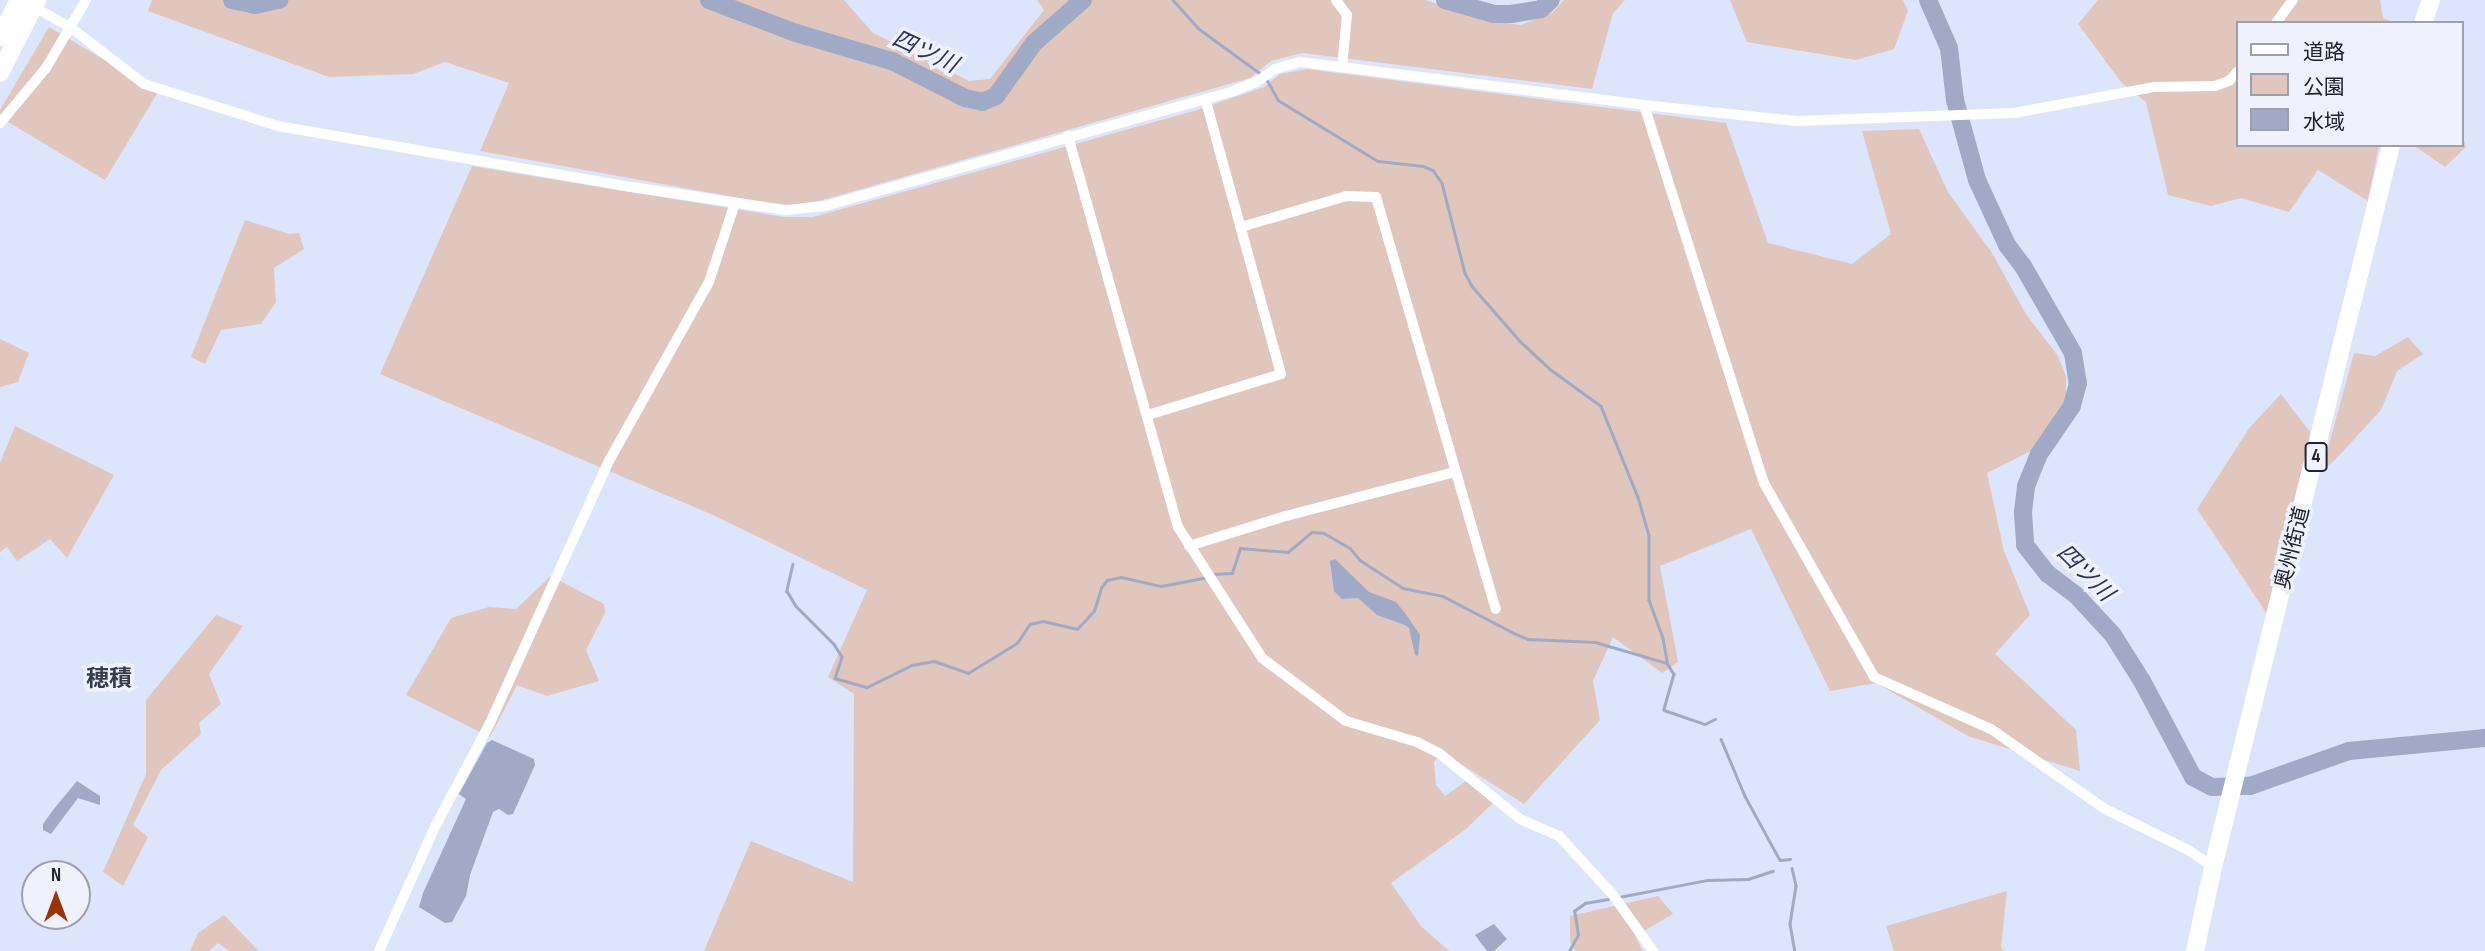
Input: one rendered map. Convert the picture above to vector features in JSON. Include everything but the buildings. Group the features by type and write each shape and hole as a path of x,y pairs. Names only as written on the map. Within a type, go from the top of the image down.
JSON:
{"highway":[{"path":"0,37 19,0"},
{"path":"2424,21 2431,0"},
{"path":"0,73 40,6"},
{"name":"奥州街道","path":"2196,951 2213,867 2391,147"}],"street":[{"path":"0,123 46,68 86,0"},
{"path":"1336,0 1347,15 1342,67"},
{"path":"2277,21 2293,0"},
{"path":"40,6 145,84 278,126 735,204 786,210 825,206 1205,99 1256,82 1288,64 1342,67 1644,105 1797,121 1990,115 2154,87 2215,86 2229,81 2236,73"},
{"path":"1148,415 1281,374 1205,99"},
{"path":"1644,105 1764,482 1874,677 1991,729 2105,809 2190,851 2213,867"},
{"path":"1068,136 1178,527 1234,618 1272,668 1346,721 1417,742 1439,753 1520,819 1559,836 1613,895 1653,951"},
{"path":"1241,227 1346,196 1376,197 1496,609"},
{"path":"379,951 436,825 502,698 610,459 709,282 735,204"},
{"path":"1189,546 1286,516 1455,472"}],"green space":[{"path":"152,0 844,0 873,33 969,81 990,79 1044,10 1037,0 1425,0 1486,20 1521,25 1552,13 1564,0 1625,0 1613,13 1592,89 1302,53 1271,61 1250,78 819,201 783,206 480,151 509,83 445,62 413,74 329,77 148,11"},
{"path":"1730,0 1903,0 1908,11 1894,49 1856,60 1747,42"},
{"path":"2098,0 2380,0 2383,18 2391,21 2236,21 2236,147 2379,147 2368,201 2318,170 2289,212 2241,198 2211,206 2168,195 2146,102 2121,82 2078,24"},
{"path":"49,27 158,92 105,180 0,117 0,110"},
{"path":"1307,69 1726,123 1768,243 1852,264 1891,234 1862,131 1919,129 1948,192 1992,253 2026,314 2058,356 2066,376 2066,404 2033,450 1987,473 2004,551 2030,615 1995,654 2076,730 2080,771 1968,736 1876,683 1830,691 1751,529 1660,566 1678,662 1662,673 1613,637 1593,681 1600,720 1524,804 1442,752 1434,762 1436,785 1445,796 1469,779 1495,801 1466,829 1391,883 1421,926 1449,951 704,951 751,841 853,882 854,694 828,677 867,590 713,515 380,374 472,166 784,217 813,217 1197,110 1264,87 1280,74"},
{"path":"2464,140 2466,147 2445,167 2416,147 2464,147"},
{"path":"245,220 289,234 299,233 304,249 274,268 276,302 261,324 221,330 205,364 191,357"},
{"path":"2408,337 2423,354 2397,371 2381,410 2334,461 2322,470 2354,353 2375,356"},
{"path":"0,339 29,353 18,382 0,387"},
{"path":"2281,394 2313,436 2267,614 2197,509 2250,427"},
{"path":"15,426 114,475 67,558 50,539 17,561 7,547 0,552 0,463"},
{"path":"551,576 604,604 605,613 586,650 599,681 547,696 517,685 490,737 406,695 451,618 489,607 516,609"},
{"path":"216,615 243,626 209,674 221,704 199,723 201,734 161,770 133,825 148,837 123,886 103,872 146,774 146,700"},
{"path":"2007,891 2001,948 2005,951 1894,951 1886,926"},
{"path":"1658,896 1673,914 1635,936 1643,951 1575,951 1570,941 1570,916"},
{"path":"224,915 259,951 229,951 218,943 209,951 190,951 198,933"}],"water":[{"path":"1335,559 1369,592 1396,602 1420,635 1418,656 1415,655 1409,628 1377,615 1358,598 1342,599 1334,591 1330,561"},
{"path":"492,740 534,759 535,765 513,814 508,815 499,809 493,812 470,875 466,896 452,922 445,923 419,907 466,799 459,794 487,743"},
{"path":"77,781 100,796 100,805 78,798 51,834 43,830 43,824"},
{"path":"1494,924 1507,939 1494,951 1487,951 1475,935"}],"waterway":[{"name":"四ツ川","path":"232,0 255,5 279,0"},
{"name":"四ツ川","path":"709,0 796,33 892,61 965,98 982,102 996,96 1034,43 1083,0"},
{"path":"1173,0 1198,28 1261,74"},
{"name":"四ツ川","path":"1445,0 1494,14 1541,9 1551,0"},
{"name":"四ツ川","path":"1928,0 1949,48 1955,100 1977,180 2007,245 2023,266 2073,353 2078,383 2072,406 2039,454 2026,487 2023,513 2025,545 2048,574 2076,595 2113,635 2142,681 2193,777 2212,787 2250,786 2349,751 2485,738"},
{"path":"1266,78 1278,100 1378,161 1423,166 1433,170 1442,183 1465,273 1472,286 1520,341 1550,369 1601,406 1638,497 1649,535 1649,600 1663,638 1667,661"},
{"path":"1214,574 1232,573 1240,548 1288,552 1312,532 1324,533 1350,548 1360,560 1403,588 1443,596 1528,639 1595,642 1667,663 1674,674 1664,710 1705,724 1715,719"},
{"path":"793,564 787,591 796,606 834,644 842,657 835,678 867,687 912,665 934,661 968,673 1017,643 1030,624 1043,621 1077,629 1094,611 1101,588 1107,580 1121,577 1161,586 1208,577"},
{"path":"1721,739 1745,796 1780,860 1790,859"},
{"path":"1792,868 1796,886 1790,924 1795,951"},
{"path":"1619,897 1707,880 1748,879 1773,871"},
{"path":"1569,951 1578,935 1574,911 1585,903 1608,899"}],"district":[{"name":"穂積","path":"109,679"}]}
